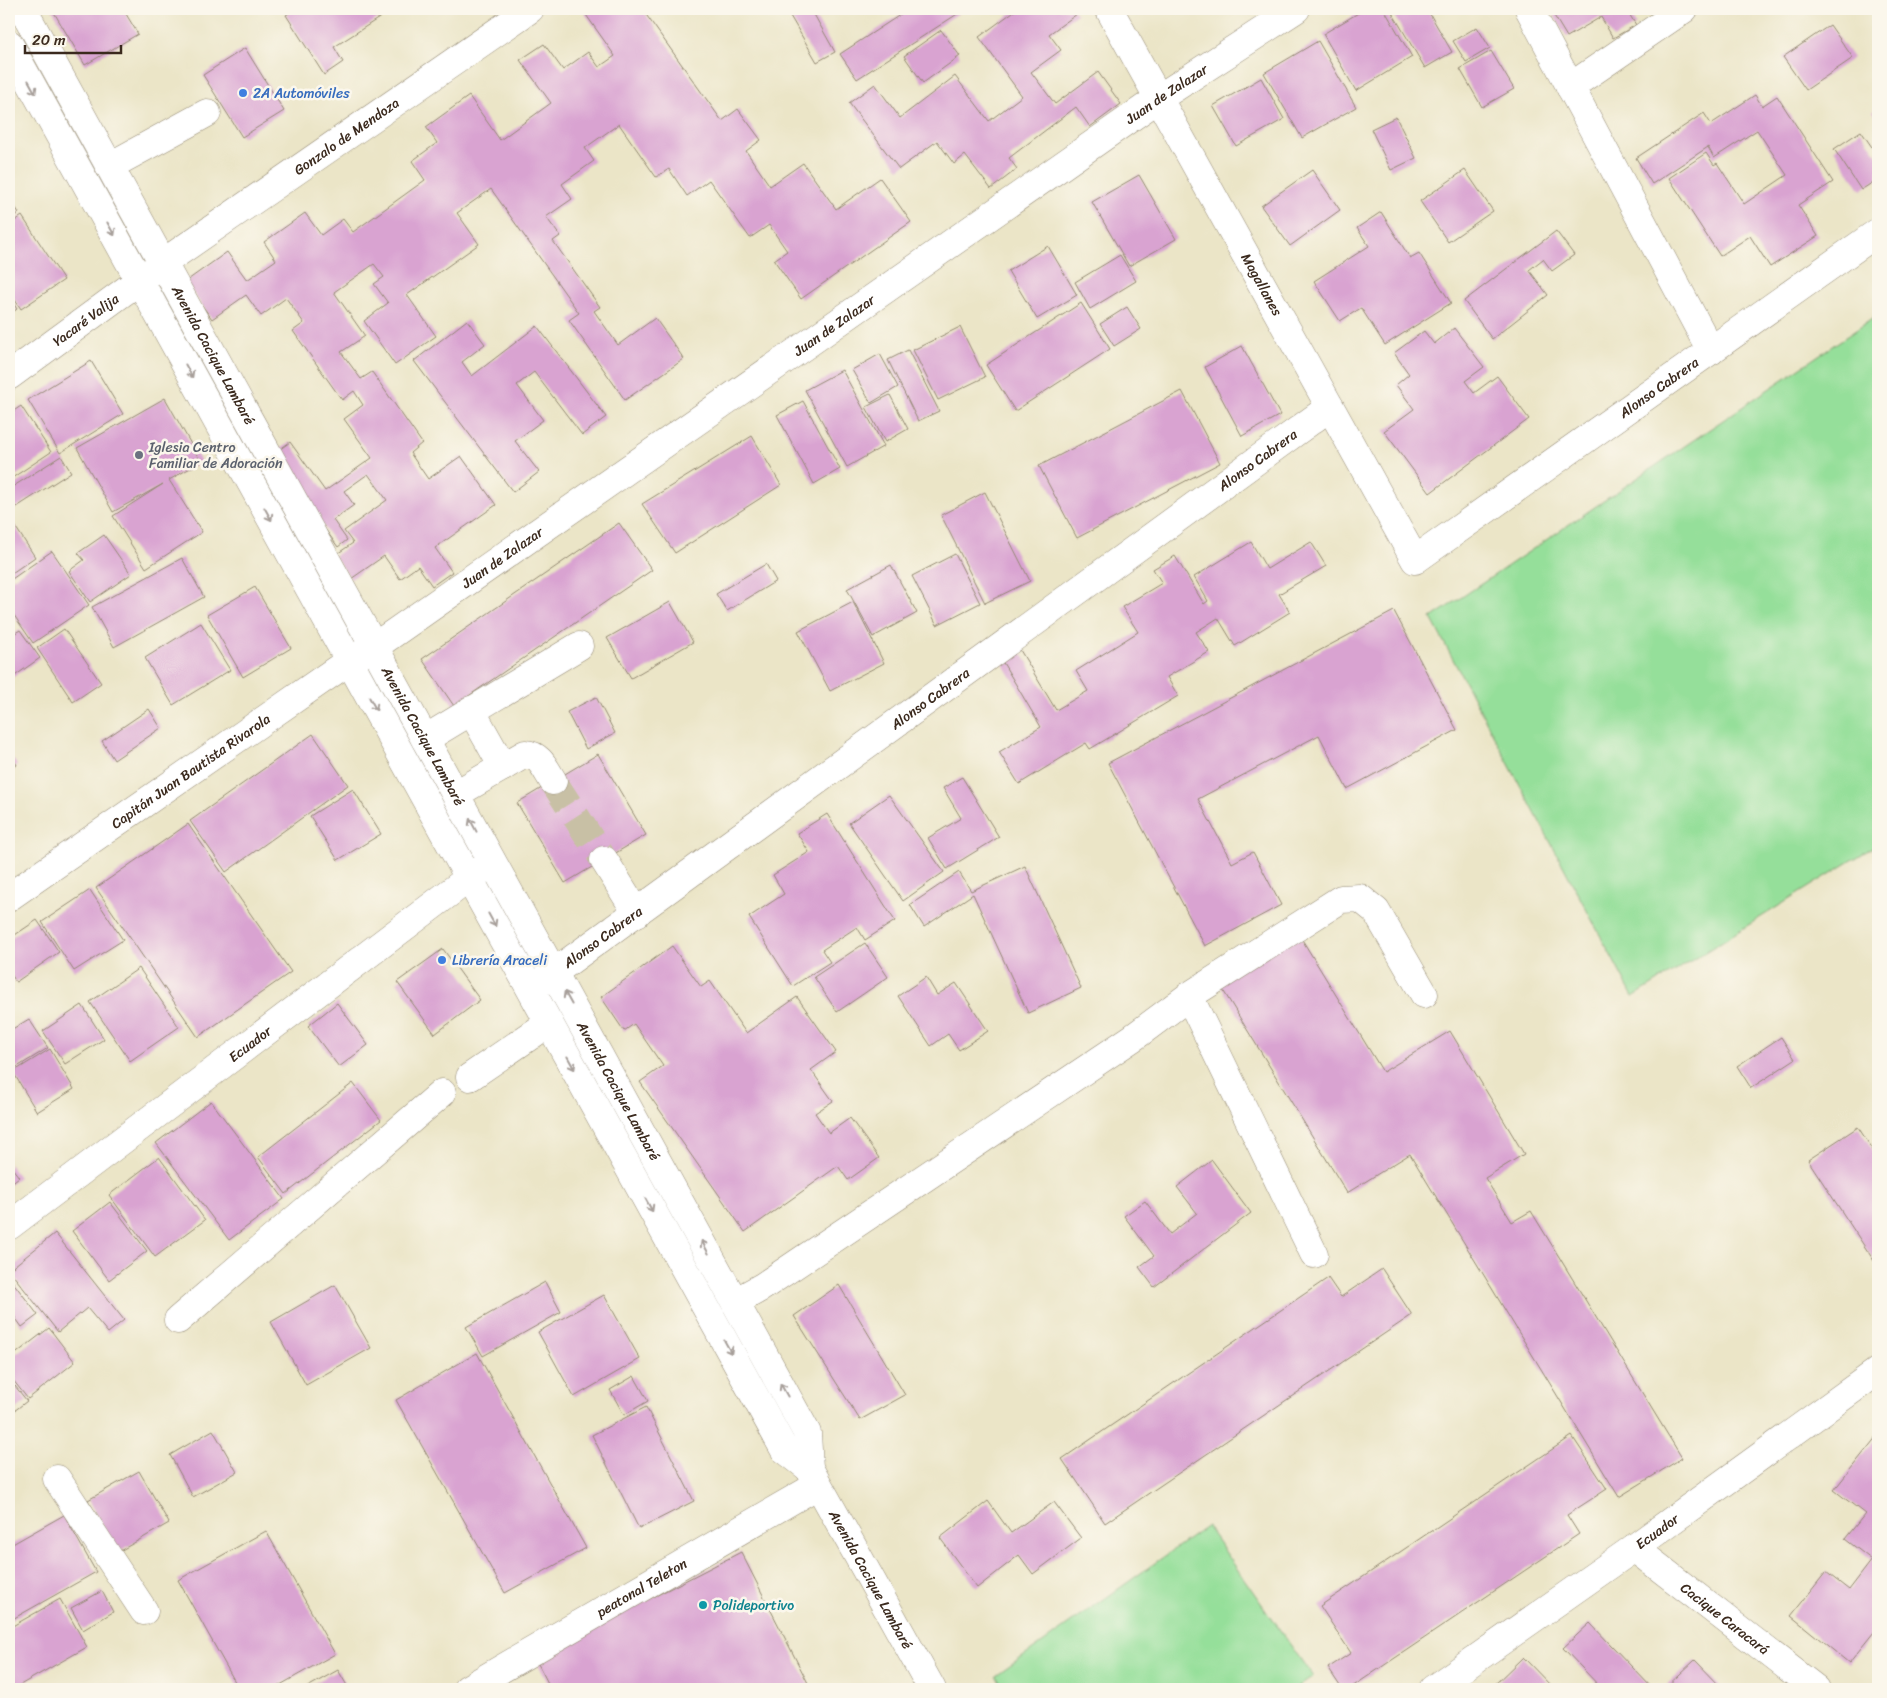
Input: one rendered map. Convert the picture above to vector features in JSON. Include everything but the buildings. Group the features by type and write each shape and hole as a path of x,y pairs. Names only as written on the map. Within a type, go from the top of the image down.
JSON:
{"street":[{"name":"Avenida Cacique Lambaré","path":"23,9 807,1433 814,1477"},
{"name":"Gonzalo de Mendoza","path":"163,263 530,9"},
{"name":"Magallanes","path":"1109,9 1415,560"},
{"name":"Juan de Zalazar","path":"374,647 1159,98 1296,9"},
{"path":"1529,9 1711,351"},
{"path":"1570,87 1684,9"},
{"name":"Avenida Cacique Lambaré","path":"9,44 784,1449 814,1477 932,1689"},
{"path":"110,166 207,113"},
{"name":"Alonso Cabrera","path":"1415,560 1878,232"},
{"name":"Yacaré Valija","path":"9,376 163,263"},
{"name":"Alonso Cabrera","path":"530,989 1330,407"},
{"path":"238,459 262,444"},
{"path":"425,739 579,646"},
{"name":"Capitán Juan Bautista Rivarola","path":"9,897 349,661 374,647"},
{"path":"471,710 503,767"},
{"path":"456,794 525,754 533,754 539,759 553,782"},
{"path":"604,860 637,913"},
{"name":"Ecuador","path":"9,1226 469,878 493,863"},
{"path":"735,1302 812,1253 1134,1037 1190,996 1340,899 1360,898 1376,911 1424,994"},
{"path":"1190,996 1314,1254"},
{"path":"470,1077 549,1023"},
{"path":"178,1320 442,1093"},
{"name":"Ecuador","path":"1433,1689 1634,1548 1878,1370"},
{"name":"peatonal Teleton","path":"466,1689 814,1477"},
{"path":"57,1478 144,1611"},
{"name":"Cacique Caracará","path":"1634,1548 1814,1689"}],"green space":[{"path":"1878,315 1878,844 1633,997 1431,618"},
{"path":"1207,1526 1313,1677 1296,1689 1006,1689 996,1676"}],"tunnel":[{"path":"553,781 604,860"}],"place":[{"name":"2A Automóviles","path":"243,93"},
{"name":"Iglesia Centro Familiar de Adoración","path":"139,455"},
{"name":"Librería Araceli","path":"442,960"},
{"name":"Polideportivo","path":"703,1605"}]}
